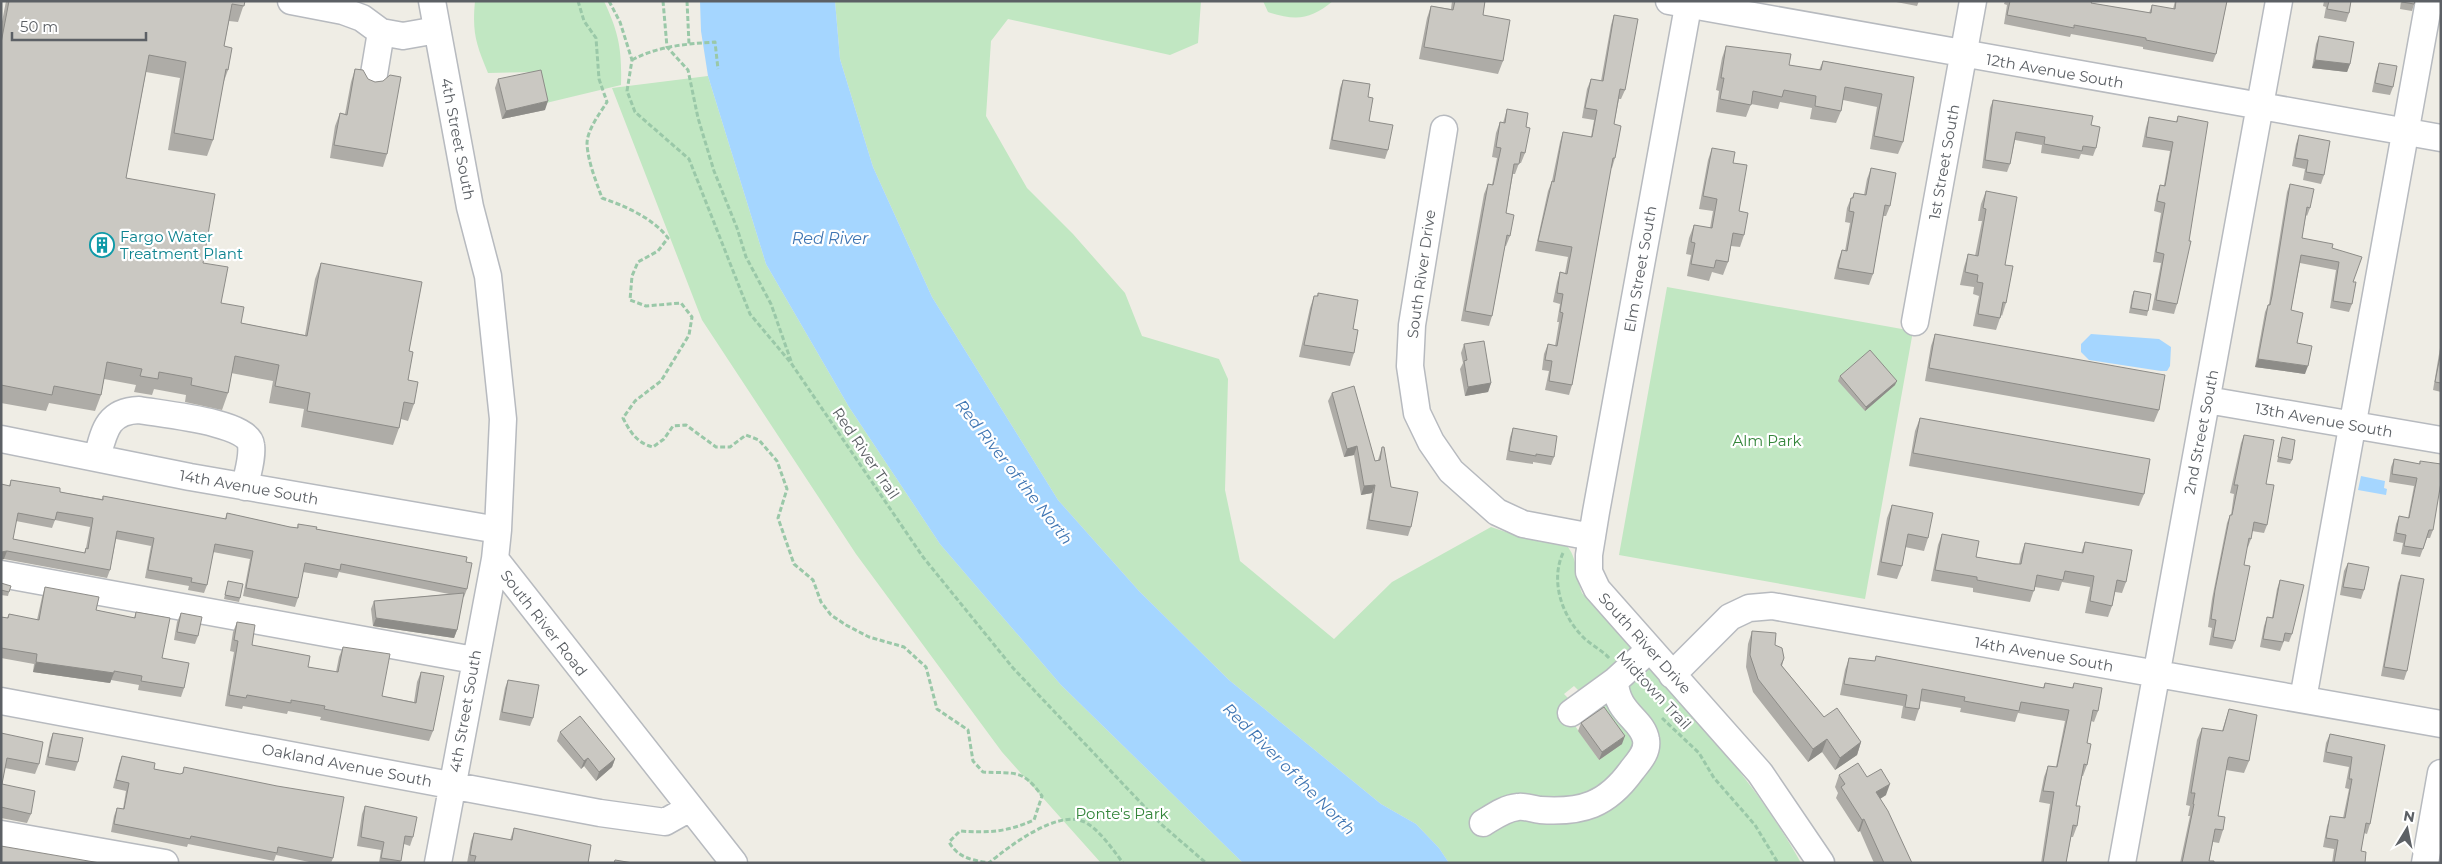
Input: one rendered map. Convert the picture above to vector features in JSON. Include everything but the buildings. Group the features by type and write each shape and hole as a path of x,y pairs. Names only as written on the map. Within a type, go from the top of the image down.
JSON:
{"street":[{"path":"291,1 343,11 362,18 381,32 402,36 437,30"},
{"name":"4th Street South","path":"432,1 470,207 488,276"},
{"name":"1st Street South","path":"1916,322 1973,1"},
{"name":"2nd Street South","path":"2122,863 2279,1"},
{"path":"2303,700 2351,425 2429,1"},
{"name":"12th Avenue South","path":"1682,2 1963,54 2441,138"},
{"name":"Elm Street South","path":"1592,537 1682,2"},
{"path":"373,80 381,32"},
{"name":"South River Drive","path":"1444,129 1412,325 1410,366 1417,413 1431,442 1452,471 1497,512 1522,524 1592,537 1589,572 1597,589 1760,772 1821,863"},
{"name":"South River Road","path":"488,276 503,418 495,559 734,863"},
{"name":"13th Avenue South","path":"2207,400 2441,440"},
{"path":"97,458 109,424 124,411 139,410 230,426 248,436 252,444 245,487"},
{"name":"14th Avenue South","path":"1,439 245,487 498,530"},
{"name":"4th Street South","path":"438,863 474,660 495,559"},
{"path":"1,574 474,660"},
{"name":"14th Avenue South","path":"1672,674 1730,617 1748,608 1772,606 2441,724"},
{"path":"1571,713 1619,678 1650,649"},
{"path":"1483,823 1504,811 1518,807 1568,811 1587,808 1604,799 1622,784 1644,754 1646,741 1644,732 1620,704 1615,692 1619,678"},
{"name":"Oakland Avenue South","path":"1,701 600,814 665,822 690,808"},
{"path":"2425,863 2441,772"},
{"path":"1,834 165,863"}],"path":[{"path":"578,1 584,21 596,38 599,79 607,102 595,121 587,143 593,171 602,198 628,208 662,230 668,238 658,251 638,262 632,276 630,300 646,306 681,303 692,317 689,335 661,381 635,401 624,418 630,432 644,445 653,447 664,439 673,426 686,425 716,447 730,447 746,435 759,440 778,461 787,489 778,518 794,564 813,580 821,602 831,615 846,626 869,637 904,647 926,667 937,709 968,730 973,761 984,772 1015,772 1030,780 1042,796 1034,820 1014,830 986,833 960,831 949,842 954,851 969,860 989,863 1001,853 1045,826 1065,819 1083,821 1101,836 1123,863"},
{"name":"Red River Trail","path":"609,1 620,22 632,60 627,91 635,112 689,159 750,314 791,363 923,557 1013,668 1161,824 1206,863"},
{"path":"663,1 667,47 688,70 698,118 714,171 737,228 746,257 771,304 791,363"},
{"path":"687,1 689,44"},
{"path":"632,60 648,52 667,47 716,42 718,69"},
{"name":"Midtown Trail","path":"1592,537 1566,548 1562,554 1558,564 1558,592 1570,620 1583,637 1607,656 1619,678"},
{"name":"Midtown Trail","path":"1660,716 1699,753 1714,778 1756,825 1778,863"}],"green space":[{"path":"475,1 604,1 619,42 621,85 546,103 538,72 488,73 476,38 474,22"},
{"path":"835,1 1201,1 1198,43 1170,55 1008,19 991,41 986,116 1027,188 1073,234 1125,293 1142,336 1219,359 1228,379 1225,490 1240,561 1334,639 1392,582 1491,527 1515,535 1566,545 1573,555 1582,593 1633,647 1582,694 1574,686 1564,694 1571,701 1573,723 1599,760 1621,744 1592,704 1648,665 1730,759 1768,810 1801,863 1449,863 1439,848 1416,824 1381,804 1229,680 1139,591 1058,500 932,297 873,167 840,59"},
{"path":"1263,1 1333,1 1310,15 1287,17 1268,12"},
{"name":"Ponte's Park","path":"708,76 766,264 849,407 940,544 1061,685 1243,863 1101,863 1002,752 856,554 702,320 612,88"},
{"name":"Alm Park","path":"1667,287 1913,331 1865,599 1619,555"}],"water":[{"name":"Red River","path":"700,1 835,1 840,59 873,167 932,297 1058,500 1139,591 1229,680 1381,804 1416,824 1439,848 1449,863 1243,863 1061,685 940,544 849,407 766,264 708,76 701,31"},
{"path":"2091,334 2159,339 2171,347 2170,366 2167,371 2161,371 2089,360 2081,352 2081,344"},
{"path":"2361,476 2385,481 2386,495 2358,490"}],"place":[{"name":"Fargo Water Treatment Plant","path":"102,245"}],"water label":[{"name":"Red River of the North","path":"1014,472"},
{"name":"Red River of the North","path":"1289,769"}]}
